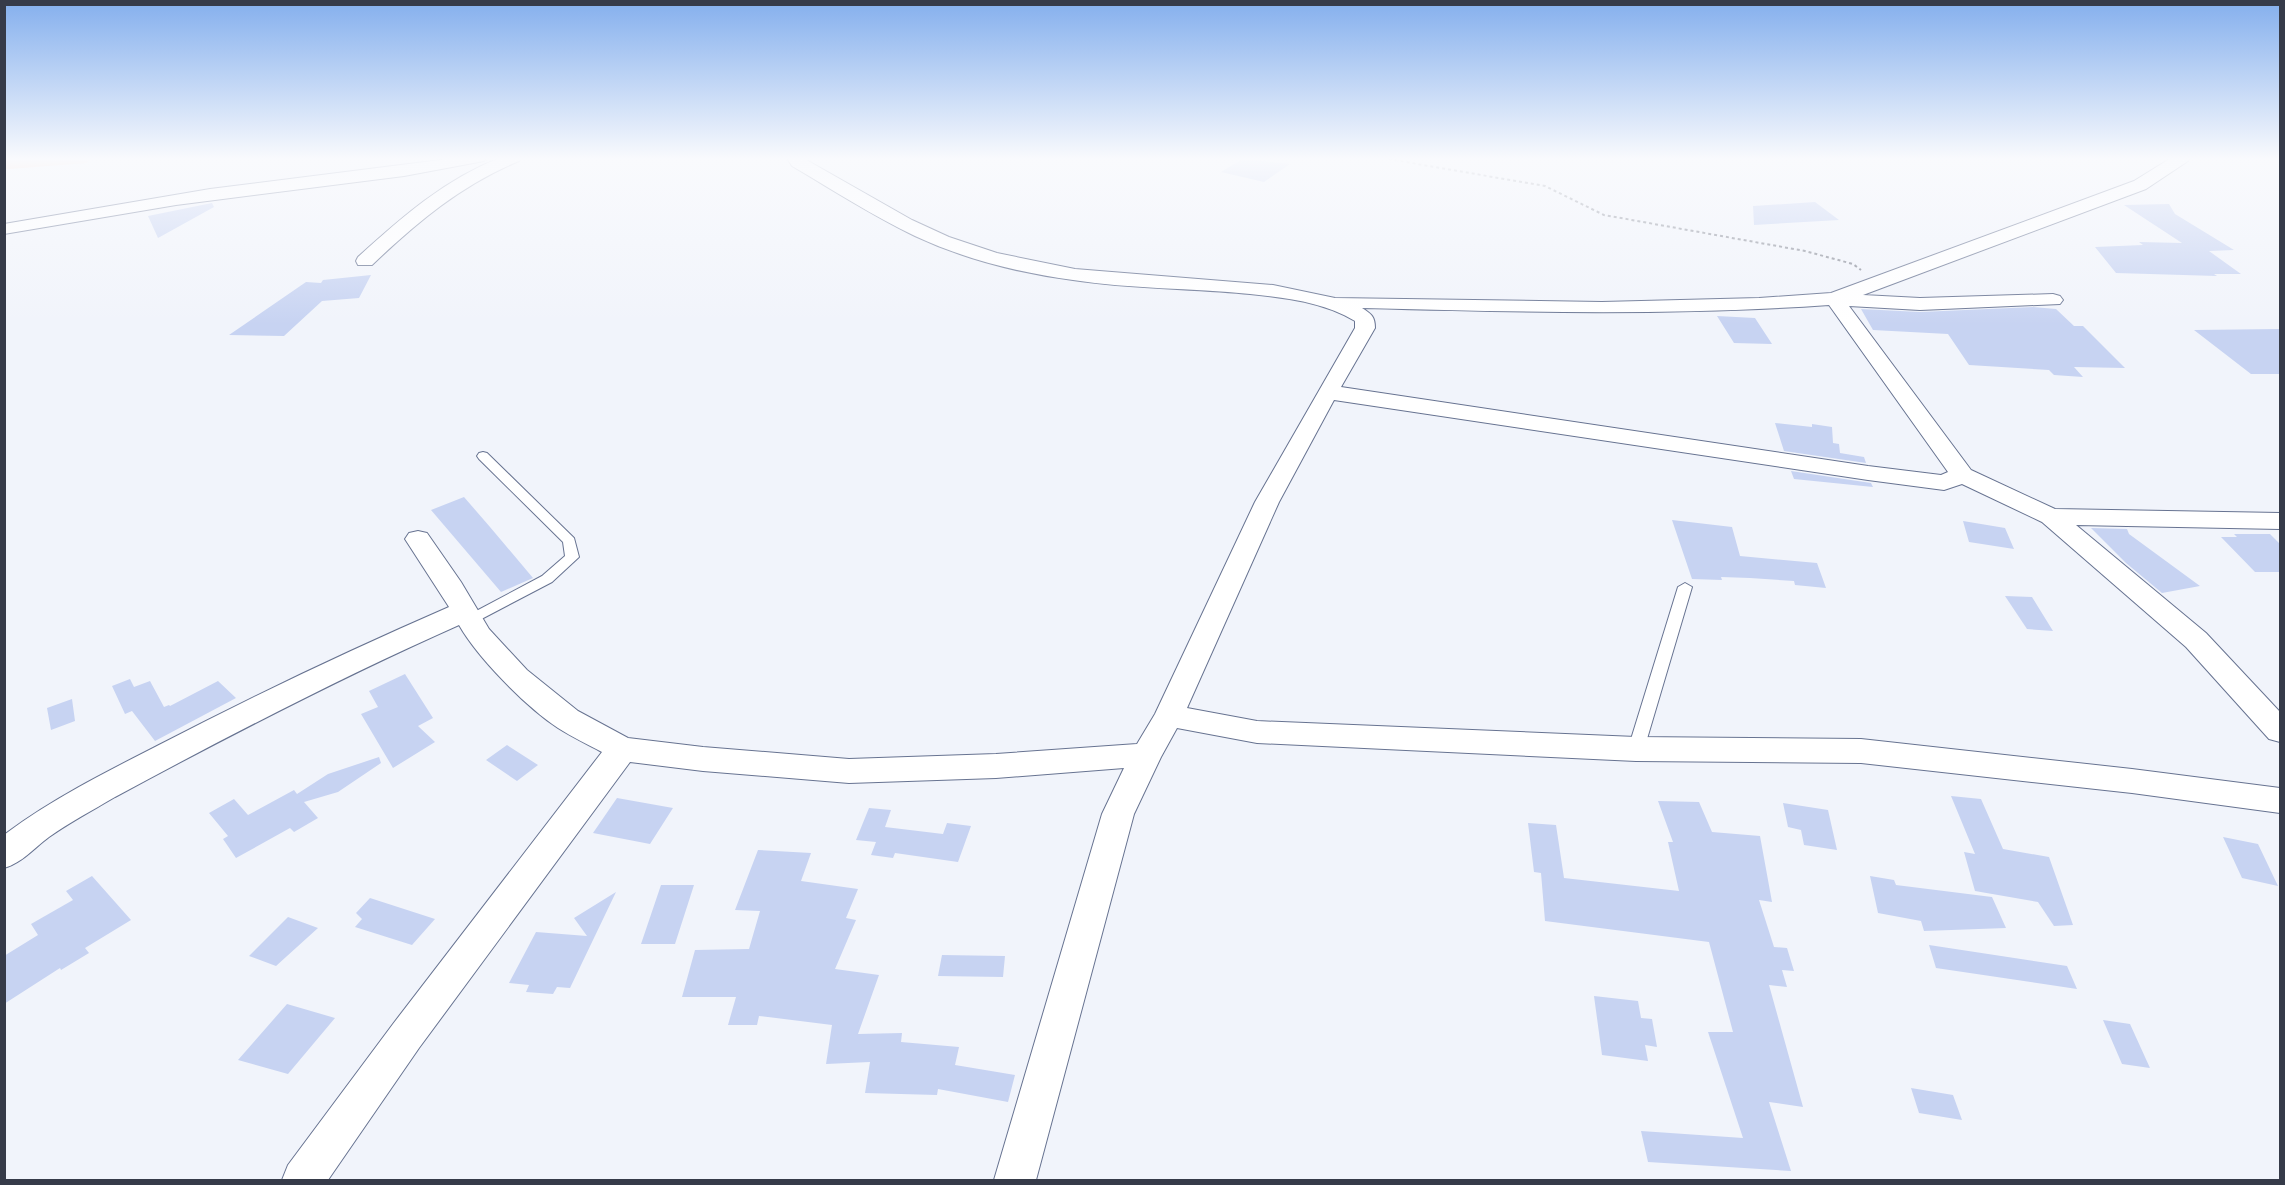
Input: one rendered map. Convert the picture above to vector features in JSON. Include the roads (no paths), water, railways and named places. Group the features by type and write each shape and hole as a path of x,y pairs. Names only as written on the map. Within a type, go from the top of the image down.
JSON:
{"street":[{"path":"4,229 89,213"},
{"path":"364,261 418,213"},
{"path":"886,213 943,241 993,257 1074,275 1257,289 1332,301 1602,308 1759,304 1834,299 1920,304 2053,300"},
{"path":"1834,299 2064,213"},
{"path":"1834,299 1962,475 2051,517 2196,640 2280,732"},
{"path":"1015,1180 1118,814 1146,755 1169,716 1267,502 1365,328 1365,319 1357,310 1332,301"},
{"path":"1327,392 1944,483 1962,475"},
{"path":"2051,517 2280,521"},
{"path":"418,539 479,636 525,684 567,719 622,749 703,759 849,771 996,766 1146,755"},
{"path":"4,855 57,814 220,726 366,655 468,616"},
{"path":"1169,716 1257,732 1636,749 1861,751 2132,781 2280,801"},
{"path":"303,1180 406,1036 622,749"}],"lane":[{"path":"468,616 547,579 572,557 569,541 483,456"},
{"path":"1636,749 1684,586"}]}
